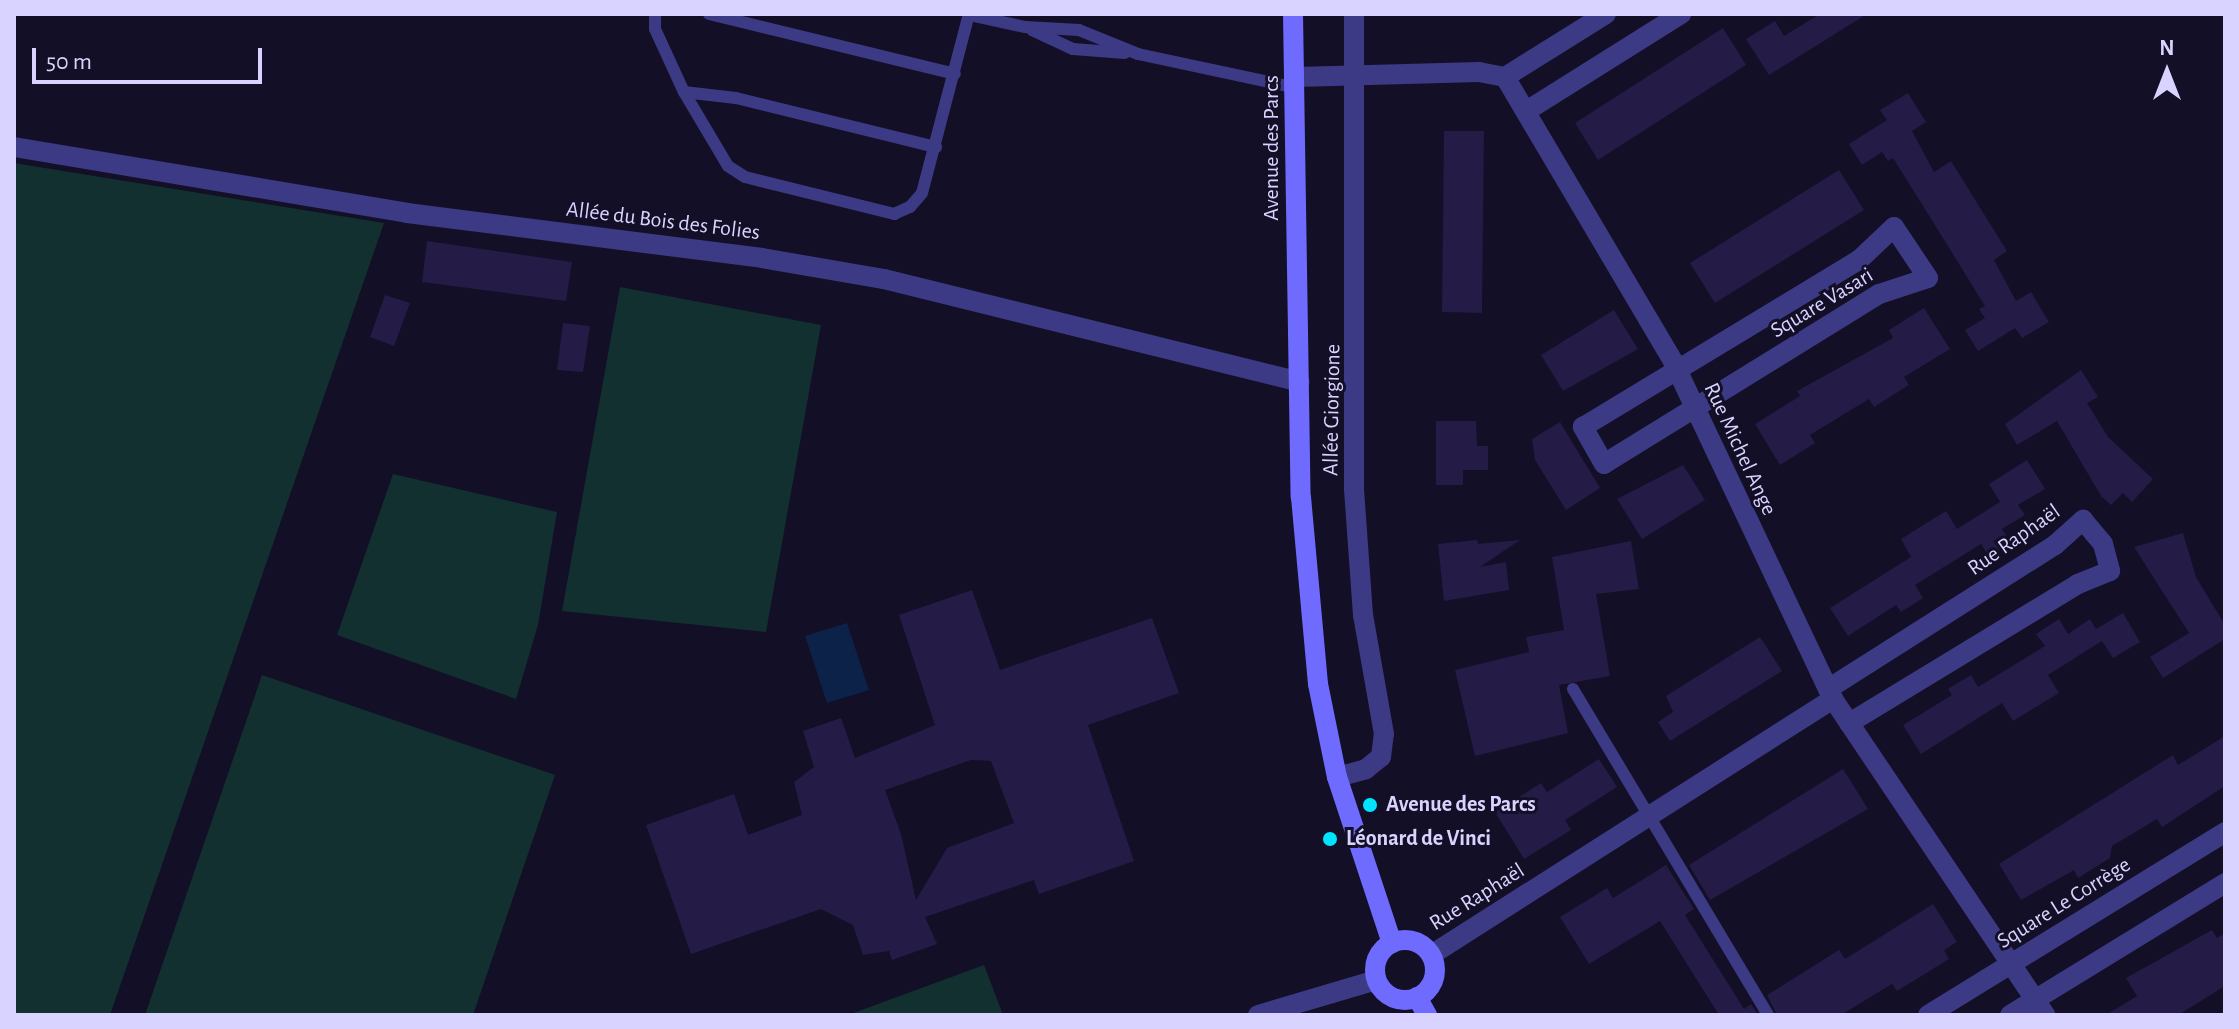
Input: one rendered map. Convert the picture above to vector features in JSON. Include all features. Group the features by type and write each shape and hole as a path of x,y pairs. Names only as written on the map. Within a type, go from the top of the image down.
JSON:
{"street":[{"name":"Avenue des Parcs","path":"1293,14 1301,497 1317,669 1337,777 1392,943"},
{"name":"Allée Giorgione","path":"1337,777 1366,769 1381,757 1384,734 1363,615 1354,488 1357,75 1354,14"},
{"path":"1296,83 1357,75 1479,72 1505,77 1606,14"},
{"path":"1528,110 1681,14"},
{"name":"Rue Michel Ange","path":"1505,77 1528,110 1677,369 1830,694 2040,1007"},
{"name":"Allée du Bois des Folies","path":"14,147 407,213 762,258 884,279 1299,382"},
{"name":"Square Vasari","path":"1894,227 1928,278 1879,294 1696,410 1604,464 1583,427 1677,369 1859,260 1894,227"},
{"name":"Rue Raphaël","path":"1431,955 1648,816 2055,545 2083,520 2103,544 2110,571 2078,584 1849,723"},
{"name":"Square Le Corrège","path":"1928,1015 2225,832"},
{"path":"2010,1015 2040,1007 2225,883"},
{"path":"1411,941 1431,955 1433,979 1422,1006 1395,998 1376,980 1376,960 1392,943 1411,941"},
{"path":"1258,1015 1376,980"}],"lane":[{"path":"655,14 655,29 684,92 728,166 745,177 894,214 910,207 922,193 969,14 1025,27 1079,30 1138,54"},
{"path":"709,14 955,74"},
{"path":"1025,27 1073,49 1138,54 1296,83"},
{"path":"684,92 736,98 936,147"},
{"path":"1573,689 1768,1015"}],"green space":[{"path":"14,163 384,223 110,1015 14,1015"},
{"path":"620,287 821,325 766,632 562,611"},
{"path":"393,474 557,512 538,625 516,699 337,635"},
{"path":"262,675 555,775 473,1015 145,1015"},
{"path":"984,965 1003,1015 848,1015"}],"water":[{"path":"847,623 869,690 827,703 805,636"}],"building":[{"path":"1820,14 1867,14 1769,75 1746,39 1775,21 1784,36"},
{"path":"1723,28 1746,65 1598,160 1575,123"},
{"path":"1908,93 1926,122 1912,131 1934,172 1951,161 2007,251 1994,260 2016,301 2031,292 2049,322 2022,338 2015,328 1978,351 1965,330 1985,318 1979,309 1985,306 1933,222 1893,158 1888,161 1882,152 1862,165 1849,144 1887,120 1880,110"},
{"path":"1444,131 1484,131 1482,313 1442,312"},
{"path":"1839,170 1864,210 1715,303 1690,263"},
{"path":"427,241 572,262 566,301 422,282"},
{"path":"385,295 410,303 394,346 370,337"},
{"path":"1924,308 1950,349 1904,377 1909,385 1874,407 1869,399 1810,435 1815,443 1780,465 1755,424 1800,396 1797,391 1893,338 1889,330"},
{"path":"1614,310 1638,349 1563,391 1541,355"},
{"path":"563,323 590,326 583,372 557,370"},
{"path":"2081,370 2098,397 2087,403 2108,437 2153,479 2132,502 2123,493 2111,505 2101,496 2057,421 2017,445 2005,424"},
{"path":"1436,421 1476,421 1477,446 1488,446 1488,470 1463,470 1463,485 1436,485"},
{"path":"1560,422 1600,488 1566,510 1535,460 1532,439"},
{"path":"2027,460 2045,489 2018,505 2025,515 2002,529 2011,543 1989,557 1981,544 1915,585 1923,598 1901,612 1896,605 1848,636 1830,608 1911,557 1901,539 1946,511 1957,529 2000,502 1989,484"},
{"path":"1683,465 1705,500 1642,539 1617,499"},
{"path":"2183,533 2196,577 2225,625 2225,639 2163,678 2150,657 2189,633 2134,547"},
{"path":"1477,540 1478,544 1520,540 1480,567 1506,562 1509,590 1444,601 1438,544"},
{"path":"1631,541 1639,589 1596,594 1610,676 1559,685 1568,733 1475,756 1455,670 1529,652 1526,637 1564,630 1552,557"},
{"path":"972,590 1000,670 1152,618 1179,693 1088,725 1134,861 1039,894 1034,880 925,917 937,944 892,960 889,951 863,955 853,925 821,909 691,954 646,825 734,794 748,835 802,815 794,782 814,767 803,731 841,718 855,758 935,725 899,615","holes":["971,760 991,761 1014,823 947,848 916,900 901,834 885,790"]},
{"path":"2123,613 2140,642 2113,658 2102,641 2048,675 2059,693 2013,721 2002,703 1921,754 1903,725 1952,695 1948,689 1971,675 1978,687 2045,646 2036,634 2059,619 2068,634 2090,619 2096,629"},
{"path":"1760,637 1782,671 1670,741 1658,722 1673,712 1666,696"},
{"path":"2225,736 2225,786 2162,827 2157,819 2112,846 2110,858 2078,878 2074,870 2021,900 1999,864 2173,755 2178,765"},
{"path":"1599,759 1617,787 1565,820 1571,830 1524,859 1495,812 1541,783 1547,792"},
{"path":"1843,769 1868,809 1710,900 1689,865"},
{"path":"1666,865 1694,909 1685,915 1744,1009 1751,1004 1758,1015 1719,1015 1660,921 1589,964 1560,917 1607,888 1613,898"},
{"path":"1933,904 1957,942 1944,950 1949,959 1897,991 1892,984 1841,1015 1777,1015 1767,995 1839,950 1845,959"},
{"path":"2212,930 2217,938 2225,933 2225,986 2178,1015 2106,1015 2137,996 2126,978"}],"place":[{"name":"Avenue des Parcs","path":"1370,805"},
{"name":"Léonard de Vinci","path":"1330,839"}]}
